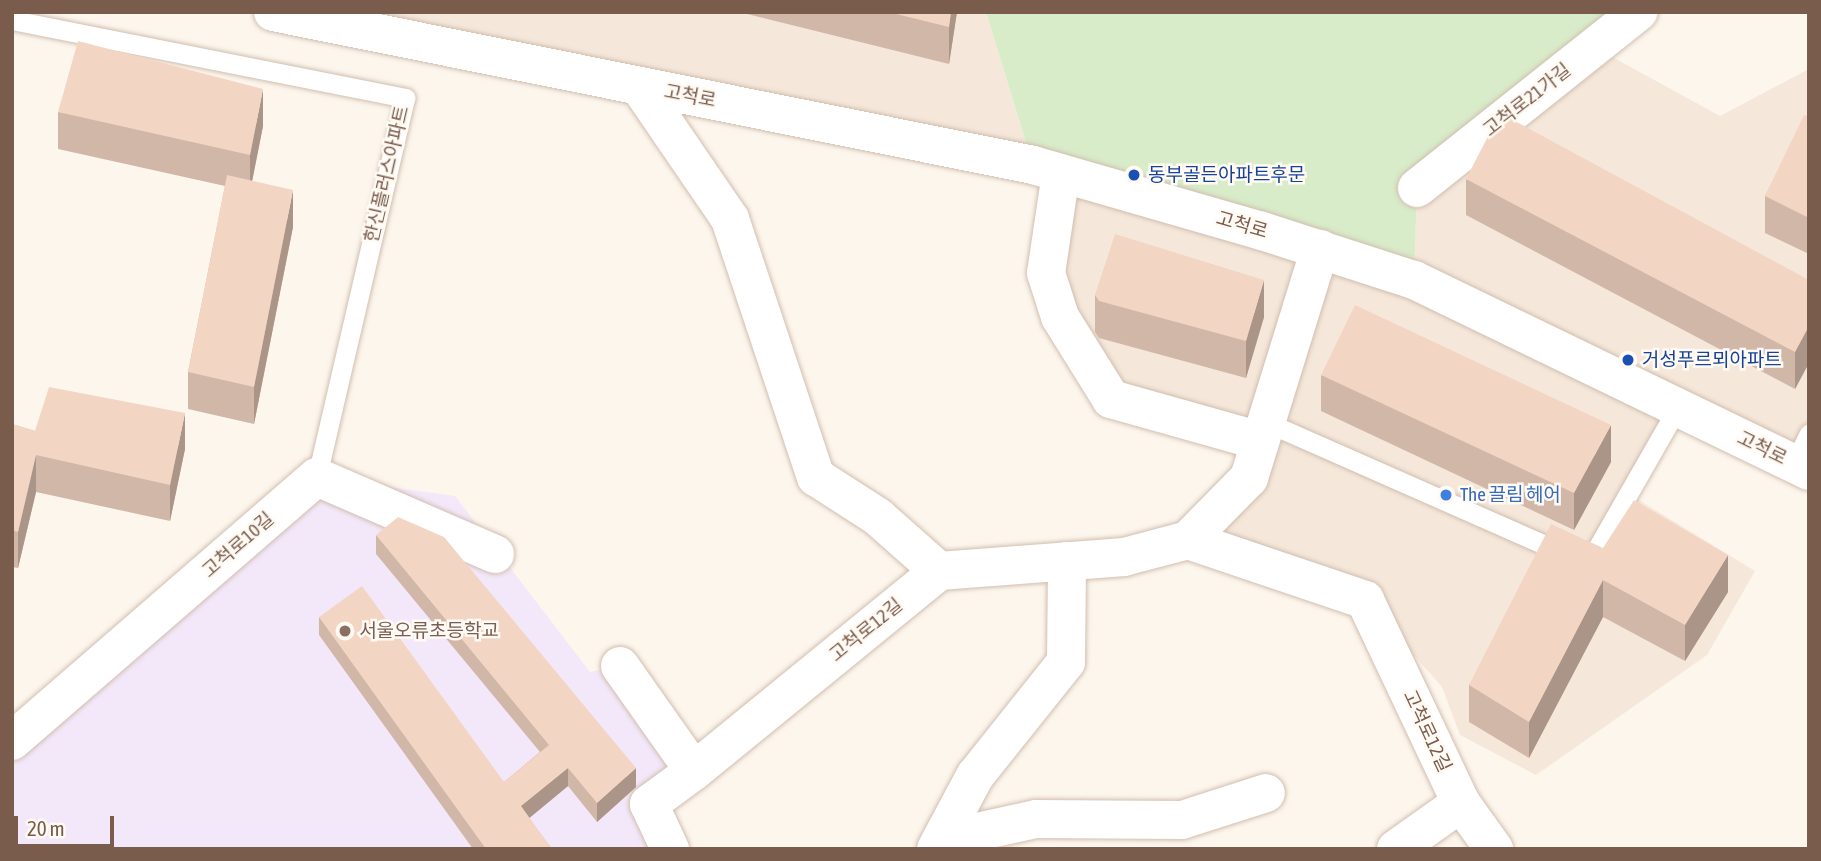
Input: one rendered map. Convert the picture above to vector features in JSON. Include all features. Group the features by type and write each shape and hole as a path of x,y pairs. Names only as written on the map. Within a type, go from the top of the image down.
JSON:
{"street":[{"name":"고척로","path":"273,12 1061,173 1414,279 1678,407 1804,456"},
{"name":"고척로21가길","path":"1417,188 1638,12"},
{"name":"고척로","path":"639,86 730,219 816,477 878,516 939,571"},
{"path":"1061,173 1046,273 1060,317 1111,398 1263,431"},
{"path":"939,571 1124,557 1188,540 1248,478 1320,249"},
{"path":"317,477 495,554"},
{"name":"고척로10길","path":"17,725 317,477"},
{"name":"고척로12길","path":"1188,540 1365,600 1461,803 1494,849"},
{"path":"940,844 975,776 1066,662 1067,561"},
{"name":"고척로12길","path":"670,849 649,804 694,771 939,571"},
{"path":"620,666 694,771"},
{"path":"940,844 1036,819 1182,820 1266,793"},
{"path":"1396,849 1461,803"}],"lane":[{"name":"한신플러스아파트","path":"12,20 405,98 317,477"},
{"path":"1263,431 1588,564 1678,407"}],"shaded area":[{"path":"272,12 986,12 1033,165"},
{"path":"1594,47 1720,116 1809,69 1809,433 1794,464 1679,407 1629,494 1755,571 1707,655 1536,775 1460,735 1442,687 1365,600 1188,540 1260,441 1111,399 1060,317 1061,173 1414,279 1417,188"},
{"name":"서울오류초등학교","path":"317,477 455,496 590,672 612,667 682,763 653,849 12,849 12,739"}],"green space":[{"path":"986,12 1638,12 1417,188 1414,280 1033,165"}],"building":[{"path":"888,12 951,12 949,27"},
{"path":"78,41 263,89 250,155 58,112"},
{"path":"1500,113 1809,280 1809,326 1795,352 1466,179"},
{"path":"1804,115 1809,116 1809,218 1765,196"},
{"path":"227,175 293,190 254,387 188,372"},
{"path":"1115,234 1264,280 1246,341 1099,301 1095,295"},
{"path":"1355,305 1611,425 1574,493 1321,375"},
{"path":"49,387 185,413 170,485 36,455 18,532 12,530 12,424 35,431"},
{"path":"1634,500 1728,555 1685,625 1603,580 1529,722 1469,685 1551,524 1603,548"},
{"path":"398,517 444,537 636,768 597,803 568,768 521,806 552,849 486,849 319,617 362,586 504,782 549,745 376,535"}],"place":[{"name":"동부골든아파트후문","path":"1134,175"},
{"name":"거성푸르뫼아파트","path":"1628,360"},
{"name":"The 끌림 헤어","path":"1446,495"},
{"name":"서울오류초등학교","path":"345,631"}]}
